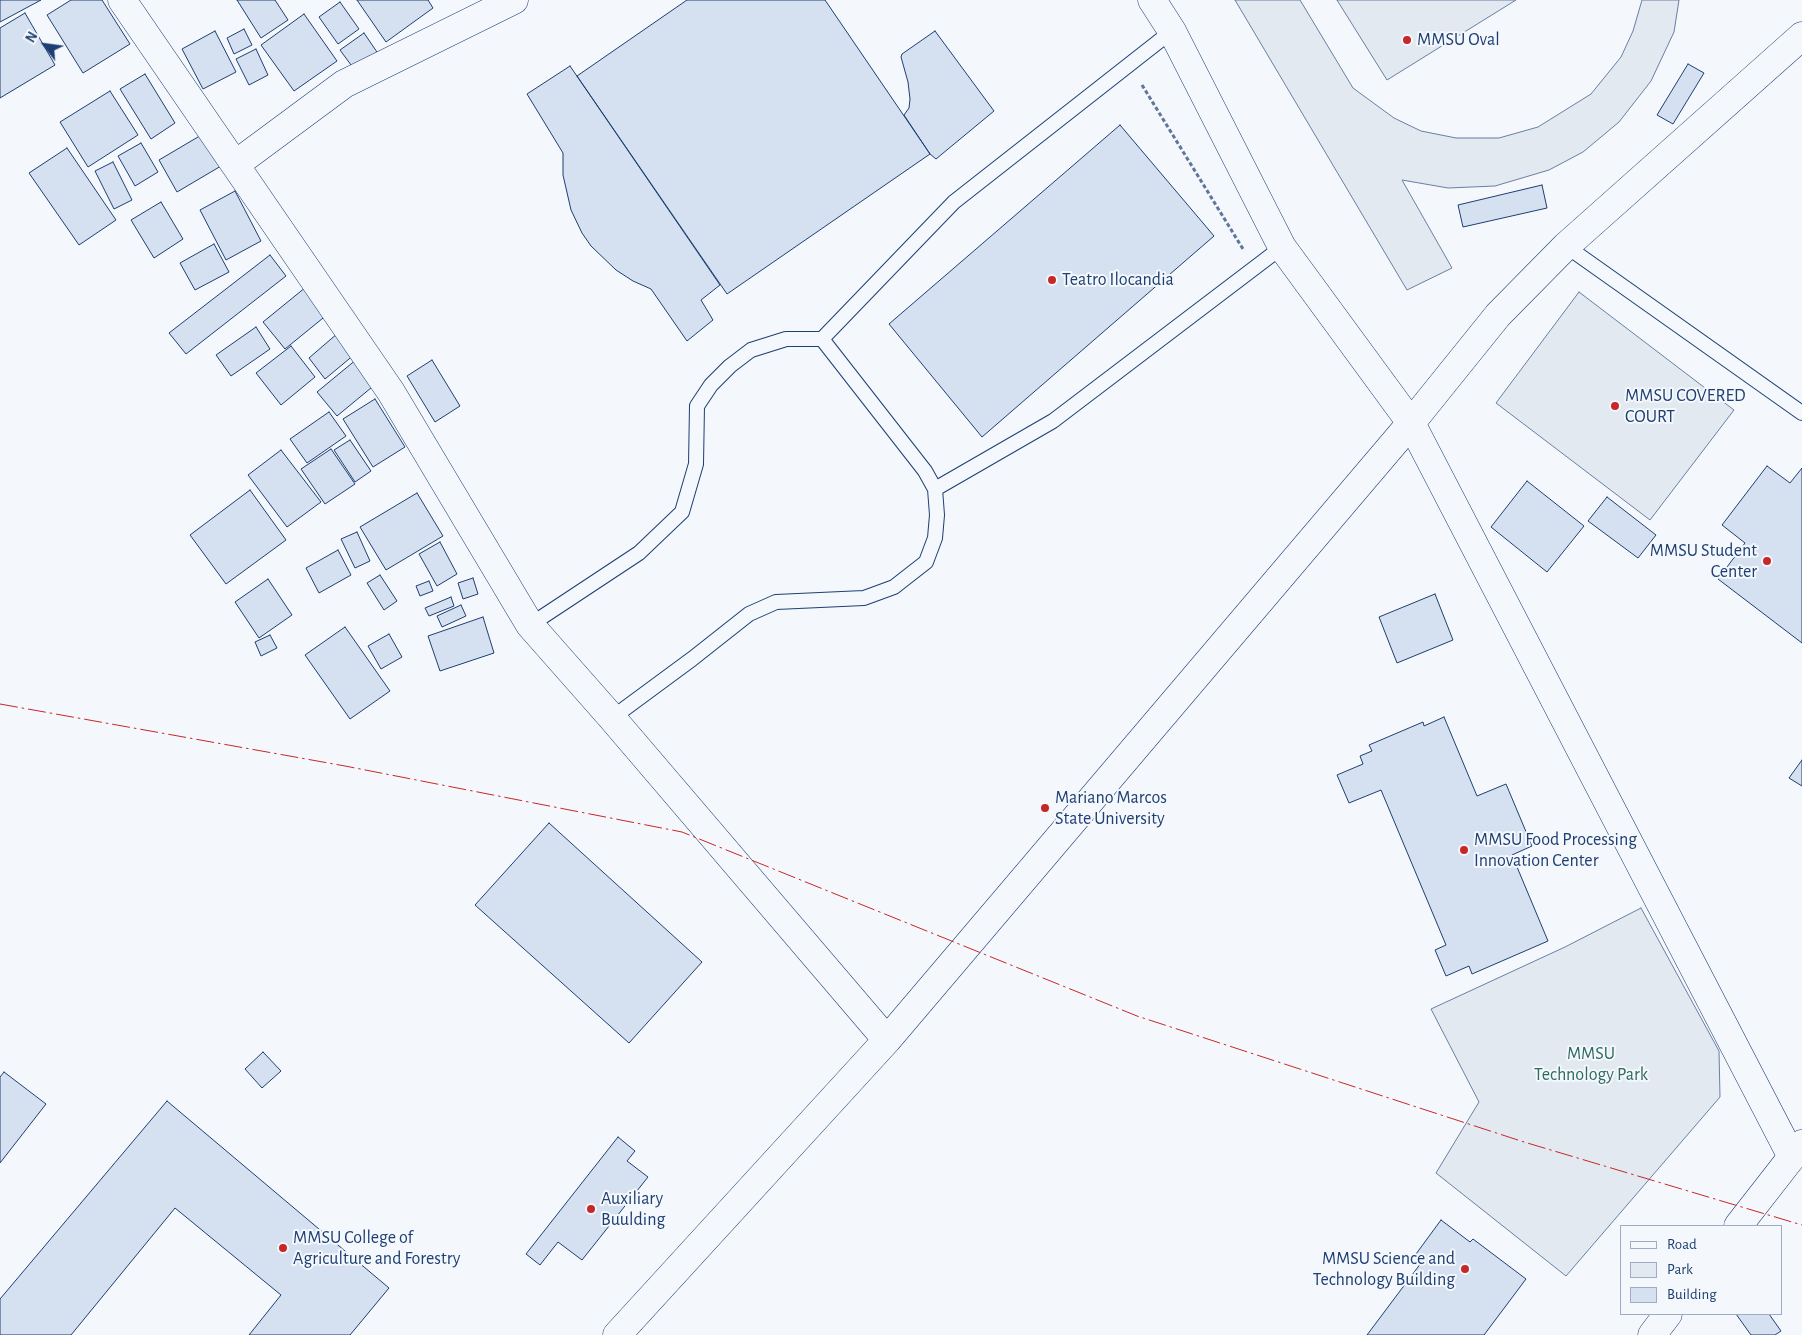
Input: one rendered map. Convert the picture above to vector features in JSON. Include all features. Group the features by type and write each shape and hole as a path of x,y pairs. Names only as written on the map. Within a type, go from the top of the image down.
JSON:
{"street":[{"path":"122,0 391,392 530,625 612,718 887,1040"},
{"path":"236,164 344,84 514,0"},
{"path":"1152,0 1172,31 1282,247 1412,423 1797,1151 1739,1225"},
{"path":"617,1335 887,1040 1412,423 1498,315 1566,246 1802,36"},
{"path":"1652,1335 1667,1315"}],"lane":[{"path":"530,625 640,553 682,512 696,464 697,406 718,378 730,366 751,350 786,339 822,338 954,202 1172,31"},
{"path":"1566,246 1802,413"},
{"path":"935,488 1053,421 1282,247"},
{"path":"612,718 749,614 776,602 864,598 894,587 926,562 936,531 935,488 925,471 822,338"}],"path":[{"path":"1130,65 1254,267"}],"green space":[{"path":"1235,0 1300,0 1353,88 1394,118 1421,131 1456,138 1499,138 1538,127 1591,94 1621,57 1633,31 1642,0 1679,0 1674,32 1651,81 1619,122 1583,152 1549,170 1495,186 1448,188 1402,180 1452,268 1407,290"},
{"name":"MMSU Oval","path":"1337,0 1516,0 1387,80"},
{"name":"MMSU COVERED COURT","path":"1579,292 1734,410 1650,520 1496,403"},
{"name":"MMSU Technology Park","path":"1641,908 1719,1051 1720,1097 1566,1276 1436,1173 1479,1102 1431,1009 1565,947"}],"building":[{"path":"0,0 41,0 0,22"},
{"path":"71,0 102,0 130,44 83,73 47,15"},
{"path":"237,0 275,0 288,20 261,38"},
{"path":"357,0 428,0 433,8 386,42"},
{"path":"687,0 825,0 930,154 727,294 577,76"},
{"path":"340,2 359,29 338,44 319,17"},
{"path":"25,13 55,65 0,98 0,28"},
{"path":"304,14 337,61 294,91 261,45"},
{"path":"244,29 252,45 234,54 227,38"},
{"path":"215,31 236,72 203,89 182,49"},
{"path":"935,31 994,111 936,159 930,154 904,115 909,108 910,99 908,82 901,57 902,54"},
{"path":"364,33 377,52 354,69 340,50"},
{"path":"256,49 268,75 249,85 236,59"},
{"path":"1688,64 1704,73 1673,124 1657,115"},
{"path":"570,66 720,285 701,300 713,320 687,341 651,289 633,281 616,270 591,246 582,233 571,210 563,175 563,153 527,94"},
{"path":"145,74 175,123 151,139 120,89"},
{"path":"110,91 138,135 88,167 60,122"},
{"name":"Teatro Ilocandia","path":"1120,125 1214,236 982,437 889,324"},
{"path":"203,134 221,166 177,192 159,160"},
{"path":"141,143 158,172 135,186 118,156"},
{"path":"67,148 116,220 79,245 29,173"},
{"path":"113,162 132,200 114,209 95,171"},
{"path":"1542,185 1547,208 1463,227 1458,205"},
{"path":"235,191 261,241 226,260 200,210"},
{"path":"161,202 183,239 154,258 131,220"},
{"path":"214,244 229,272 195,290 180,263"},
{"path":"270,255 286,276 186,354 169,333"},
{"path":"306,287 328,314 285,349 263,322"},
{"path":"256,327 270,349 231,376 216,355"},
{"path":"338,333 355,354 325,379 309,358"},
{"path":"291,346 315,377 281,405 256,373"},
{"path":"357,359 377,383 337,416 317,392"},
{"path":"432,360 460,406 435,422 407,376"},
{"path":"375,399 405,447 373,467 343,419"},
{"path":"329,412 346,436 307,463 290,439"},
{"path":"350,440 371,471 355,482 334,450"},
{"path":"331,449 355,484 325,504 301,469"},
{"path":"281,450 321,502 287,527 248,475"},
{"name":"MMSU Student Center","path":"1767,466 1790,483 1802,468 1802,643 1718,579 1745,543 1722,525"},
{"path":"1527,481 1584,526 1547,572 1491,527"},
{"path":"250,490 286,540 226,584 190,535"},
{"path":"417,493 443,536 386,570 360,527"},
{"path":"1607,497 1656,535 1638,558 1588,521"},
{"path":"357,532 370,561 355,568 341,539"},
{"path":"440,542 457,574 437,586 419,554"},
{"path":"338,550 351,575 319,593 306,568"},
{"path":"380,575 397,601 384,610 367,583"},
{"path":"473,578 478,594 463,599 458,583"},
{"path":"268,579 292,615 259,638 235,602"},
{"path":"429,581 433,591 420,596 416,586"},
{"path":"1435,594 1453,640 1397,663 1379,617"},
{"path":"451,597 454,606 429,616 425,608"},
{"path":"461,605 466,616 442,627 437,616"},
{"path":"483,617 494,653 440,671 428,636"},
{"path":"345,627 390,691 350,719 305,655"},
{"path":"389,634 402,657 381,669 368,646"},
{"path":"270,635 277,648 261,656 255,642"},
{"name":"MMSU Food Processing Innovation Center","path":"1444,717 1477,796 1506,784 1532,846 1512,855 1548,941 1472,974 1469,966 1446,976 1435,950 1446,945 1381,790 1349,803 1337,775 1363,764 1360,756 1372,751 1369,745 1423,722 1424,726"},
{"path":"1802,760 1802,786 1789,778"},
{"path":"549,823 702,962 629,1043 475,905"},
{"path":"263,1052 281,1071 262,1088 245,1069"},
{"path":"4,1072 46,1104 0,1163 0,1077"},
{"name":"MMSU College of Agriculture and Forestry","path":"167,1101 389,1288 350,1335 249,1335 281,1295 175,1208 71,1335 0,1335 0,1299"},
{"name":"Auxiliary Buulding","path":"618,1137 635,1151 627,1161 648,1177 582,1260 558,1242 540,1265 526,1254"},
{"name":"MMSU Science and Technology Building","path":"1441,1220 1470,1242 1473,1239 1526,1279 1484,1335 1367,1335 1424,1259 1416,1254"},
{"path":"1737,1315 1770,1315 1781,1331 1775,1335 1751,1335"}],"power":[{"path":"0,704 345,766 682,832 1137,1016 1524,1142 1802,1225"}],"place":[{"name":"MMSU Oval","path":"1407,40"},
{"name":"Teatro Ilocandia","path":"1052,280"},
{"name":"MMSU COVERED COURT","path":"1615,406"},
{"name":"MMSU Student Center","path":"1767,561"},
{"name":"Mariano Marcos State University","path":"1045,808"},
{"name":"MMSU Food Processing Innovation Center","path":"1464,850"},
{"name":"Auxiliary Buulding","path":"591,1209"},
{"name":"MMSU College of Agriculture and Forestry","path":"283,1248"},
{"name":"MMSU Science and Technology Building","path":"1465,1269"}]}
